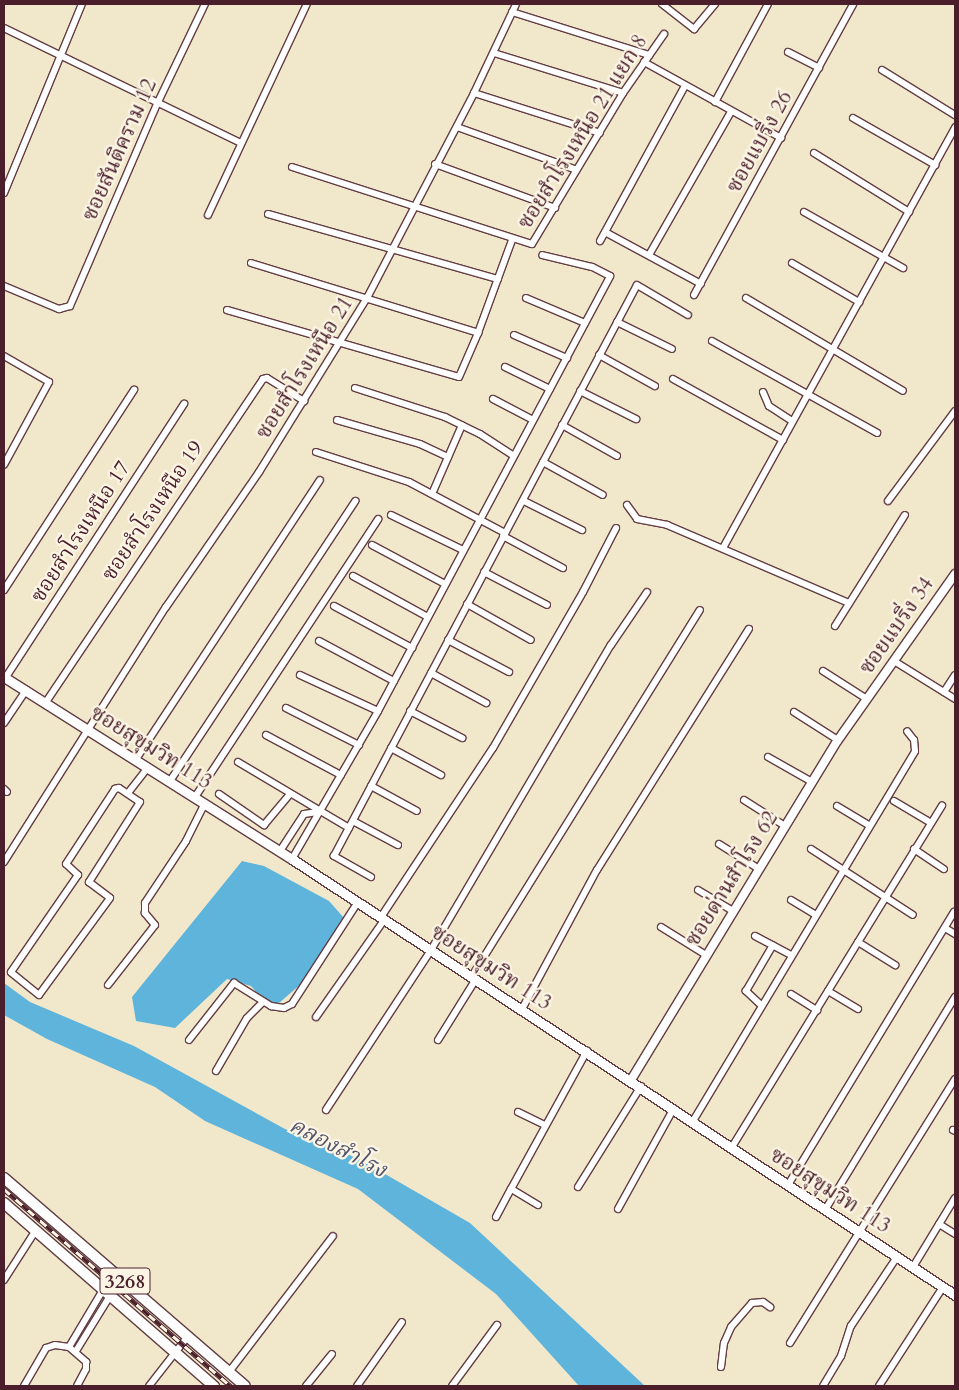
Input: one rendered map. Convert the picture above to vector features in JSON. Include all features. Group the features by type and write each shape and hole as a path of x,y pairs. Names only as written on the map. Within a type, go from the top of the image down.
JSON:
{"main road":[{"name":"ซอยสุขุมวิท 113","path":"4,678 46,702 280,851 632,1080 955,1295"},
{"name":"3268","path":"4,1178 245,1386"},
{"name":"3268","path":"4,1203 214,1386"}],"street":[{"path":"4,193 82,4"},
{"name":"ซอยสันติคราม 12","path":"4,286 66,310 70,306 158,102 205,4"},
{"path":"208,215 307,4"},
{"name":"ซอยสำโรงเหนือ 21","path":"4,862 166,607 304,401 339,345 367,298 435,164 457,127 516,4"},
{"path":"662,4 694,29 715,4"},
{"path":"715,102 768,4"},
{"name":"ซอยแบริ่ง 26","path":"694,295 853,4"},
{"path":"512,12 649,55"},
{"path":"4,28 241,143"},
{"name":"ซอยสำโรงเหนือ 21 แยก 8","path":"292,167 512,240 528,245 534,243 623,93 664,34"},
{"path":"788,52 819,68"},
{"path":"494,53 623,93"},
{"path":"644,62 731,112 781,138"},
{"path":"882,70 955,115"},
{"path":"600,241 685,86"},
{"path":"474,93 600,133"},
{"path":"649,255 731,112"},
{"path":"853,118 935,166"},
{"path":"457,127 577,170"},
{"path":"723,548 955,127"},
{"path":"814,153 909,212"},
{"path":"435,164 555,208"},
{"path":"804,212 903,268"},
{"path":"268,214 392,251 498,279"},
{"path":"605,232 701,284"},
{"path":"227,310 339,345 454,377 462,374 512,240"},
{"path":"292,859 317,821 318,812 378,711 610,276 592,267 542,255"},
{"path":"251,263 478,333"},
{"path":"792,263 859,302"},
{"path":"371,877 334,856 484,572 524,501 542,462 636,285 688,315"},
{"path":"526,298 585,323"},
{"path":"746,298 903,391"},
{"path":"617,322 672,349"},
{"path":"514,335 566,358"},
{"path":"712,341 877,433"},
{"path":"599,355 655,386"},
{"path":"4,356 46,378 48,387 4,465"},
{"path":"505,367 550,389"},
{"name":"ซอยสำโรงเหนือ 19","path":"46,702 263,379 267,378 304,401"},
{"path":"673,379 783,440"},
{"path":"354,388 462,425 514,456"},
{"path":"4,590 134,390"},
{"path":"580,391 636,419"},
{"path":"763,392 769,406 792,421"},
{"path":"493,399 533,420"},
{"name":"ซอยสำโรงเหนือ 17","path":"4,678 184,404"},
{"path":"888,500 955,411"},
{"path":"337,420 420,444 448,457"},
{"path":"432,494 462,425"},
{"path":"562,425 618,456"},
{"path":"316,452 409,482 563,568"},
{"path":"542,462 603,495"},
{"path":"136,759 320,480"},
{"path":"170,781 355,501"},
{"path":"524,501 582,530"},
{"path":"627,505 637,519 667,525 849,603"},
{"path":"391,515 463,550"},
{"path":"835,626 905,515"},
{"path":"195,797 378,519"},
{"path":"316,1017 383,918 493,748 583,592 616,528"},
{"path":"372,545 445,584"},
{"path":"484,572 547,605"},
{"name":"ซอยแบริ่ง 34","path":"866,699 955,574"},
{"path":"353,576 428,617"},
{"path":"326,1110 431,950 611,645 647,592"},
{"path":"467,604 531,640"},
{"path":"334,606 412,648"},
{"path":"438,1040 474,978 700,610"},
{"path":"522,1009 597,870 749,629"},
{"path":"448,640 509,672"},
{"path":"319,641 394,681"},
{"path":"894,661 955,699"},
{"path":"823,671 866,699"},
{"path":"431,673 486,703"},
{"path":"300,675 378,711"},
{"path":"944,692 955,675"},
{"path":"4,723 26,690"},
{"name":"ซอยด่านสำโรง 62","path":"632,1080 812,782 866,699"},
{"path":"286,708 359,745"},
{"path":"410,711 462,738"},
{"path":"794,712 838,740"},
{"path":"693,1121 814,914 843,870 914,750 914,740 907,731"},
{"path":"266,735 341,776"},
{"path":"391,748 442,775"},
{"path":"768,757 812,782"},
{"path":"238,762 318,812 349,828"},
{"path":"128,793 148,767"},
{"path":"371,786 418,811"},
{"path":"78,875 10,973 39,995 110,898 78,875 66,864 115,789 128,793 139,800 140,804 89,882"},
{"path":"218,794 264,825 290,794"},
{"path":"744,800 785,826"},
{"path":"894,801 931,823"},
{"path":"108,985 155,925 145,913 145,903 186,841 205,803"},
{"path":"732,1147 828,992 884,896 942,805"},
{"path":"837,806 869,825"},
{"path":"280,851 304,814 318,812"},
{"path":"353,820 398,845"},
{"path":"719,844 759,869"},
{"path":"914,849 944,869"},
{"path":"811,850 912,915"},
{"path":"698,890 733,911"},
{"path":"792,900 814,914"},
{"path":"189,1040 232,984 239,984 263,1002 278,1008 292,1004 358,902"},
{"path":"788,1185 954,912"},
{"path":"661,927 706,955"},
{"path":"945,928 955,934"},
{"path":"755,936 791,955"},
{"path":"858,942 895,965"},
{"path":"761,1005 746,991 773,945"},
{"path":"828,992 858,1009"},
{"path":"791,994 817,1010"},
{"path":"825,1210 955,997"},
{"path":"216,1071 247,1018 263,1002"},
{"path":"496,1217 587,1051"},
{"path":"790,1343 955,1079"},
{"path":"578,1188 641,1086"},
{"path":"618,1209 674,1108"},
{"path":"518,1112 545,1125"},
{"path":"512,1189 538,1205"},
{"path":"912,1267 955,1198"},
{"path":"939,1224 955,1234"},
{"path":"4,1280 36,1230"},
{"path":"229,1372 333,1236"},
{"path":"824,1386 841,1356 851,1326 897,1257"},
{"path":"879,1386 943,1287"},
{"path":"73,1349 107,1293"},
{"path":"721,1367 724,1343 731,1326 752,1303 763,1302 770,1307"},
{"path":"357,1386 402,1322"},
{"path":"452,1386 497,1325"},
{"path":"149,1386 188,1336"},
{"path":"24,1386 46,1348 54,1345 73,1349 87,1366 76,1386"},
{"path":"306,1386 332,1354"}],"water":[{"path":"242,861 264,866 329,901 344,918 301,984 279,1003 267,1004 251,986 227,979 175,1028 136,1021 132,997"},
{"path":"4,983 30,1002 134,1046 285,1129 359,1159 470,1223 645,1386 579,1386 496,1294 358,1189 205,1121 155,1087 47,1039 4,1015"}],"railway":[{"path":"4,1189 231,1386"}],"water label":[{"name":"คลองสำโรง","path":"338,1148"}]}
